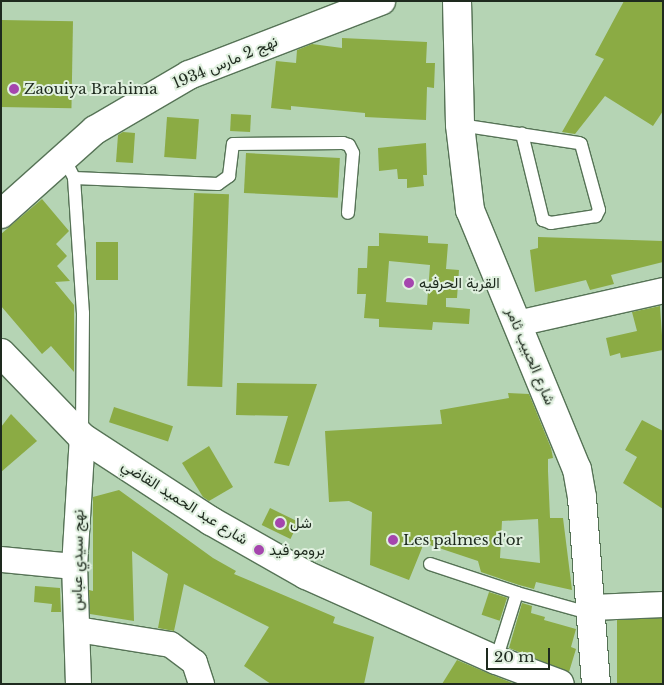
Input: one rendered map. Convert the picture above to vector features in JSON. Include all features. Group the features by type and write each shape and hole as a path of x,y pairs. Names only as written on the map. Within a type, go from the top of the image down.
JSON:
{"street":[{"name":"نهج 2 مارس 1934","path":"5,208 69,168 95,130 189,75 381,1"},
{"name":"شارع الحبيب ثامر","path":"457,1 462,210 516,323 577,469 592,610 596,684"},
{"path":"516,323 663,290"},
{"name":"شارع عبد الحميد القاضي","path":"1,353 82,436 211,521 306,575 496,660 560,684"},
{"name":"نهج سيدي عباس","path":"78,684 74,566 82,436"},
{"path":"1,558 74,566"},
{"path":"592,610 663,604"},
{"path":"77,629 170,644 194,662 201,684"}],"lane":[{"path":"460,125 522,134 583,146 599,210 596,216 551,224 543,220 522,134"},
{"path":"82,436 83,313 69,168 218,184 229,176 233,144 343,142 353,153 348,213"},
{"path":"430,564 517,593 592,610"},
{"path":"496,660 517,593"}],"building":[{"path":"624,1 663,1 663,111 653,126 605,96 575,134 562,132 604,59 595,55"},
{"path":"1,20 73,21 71,108 1,107"},
{"path":"342,38 427,42 426,63 435,63 434,88 427,87 426,120 365,117 365,113 291,106 291,110 271,108 276,61 296,63 297,50 312,44 342,48"},
{"path":"231,114 251,115 250,132 230,131"},
{"path":"167,117 199,119 196,159 164,157"},
{"path":"123,132 135,133 133,163 116,162 118,135"},
{"path":"426,143 427,175 423,175 424,186 407,188 407,179 398,179 397,169 379,171 378,148"},
{"path":"246,153 340,158 338,198 244,193"},
{"path":"194,193 229,194 222,387 187,386"},
{"path":"42,199 69,231 56,244 67,256 57,266 70,281 55,282 74,305 74,372 51,346 42,354 1,306 1,234"},
{"path":"379,233 428,236 428,243 448,244 446,269 459,270 457,298 446,298 446,307 470,309 469,324 433,322 432,330 379,327 379,319 364,318 366,294 357,294 358,268 367,268 368,246 379,246","holes":["389,261 430,265 427,305 386,302"]},
{"path":"538,237 663,241 663,262 611,275 614,284 590,290 586,280 535,292 530,250 538,248"},
{"path":"96,242 118,242 118,280 96,280"},
{"path":"660,306 663,350 621,358 620,353 610,356 606,338 637,331 632,312"},
{"path":"237,383 317,384 289,466 274,463 288,416 236,415"},
{"path":"508,393 529,394 551,448 553,458 548,459 550,518 563,518 572,590 536,582 534,589 519,585 481,572 478,561 424,543 409,580 370,565 372,512 349,501 329,502 325,431 442,424 440,410 509,398","holes":["538,519 540,563 500,558 502,521"]},
{"path":"114,407 173,426 168,441 109,422"},
{"path":"11,414 37,441 1,472 1,427"},
{"path":"642,420 663,431 663,509 623,483 637,457 625,450"},
{"path":"209,446 233,487 209,501 203,497 182,463"},
{"path":"119,490 213,558 236,571 234,574 335,617 333,623 374,637 364,684 271,684 244,666 269,627 184,584 174,631 158,628 168,574 132,551 134,621 90,614 89,590 93,591 93,497"},
{"path":"270,508 299,522 290,539 262,525"},
{"path":"35,586 60,588 61,612 51,612 52,604 34,602"},
{"path":"489,592 507,598 500,621 482,615"},
{"path":"522,603 532,606 531,613 545,617 544,620 576,629 571,647 576,649 569,672 509,648"},
{"path":"617,618 663,618 663,684 617,684"},
{"path":"457,660 490,674 515,684 442,684"}],"place":[{"name":"Zaouiya Brahima","path":"14,89"},
{"name":"القرية الحرفيه","path":"409,283"},
{"name":"شل","path":"280,523"},
{"name":"Les palmes d'or","path":"393,540"},
{"name":"برومو فيد","path":"259,550"}]}
